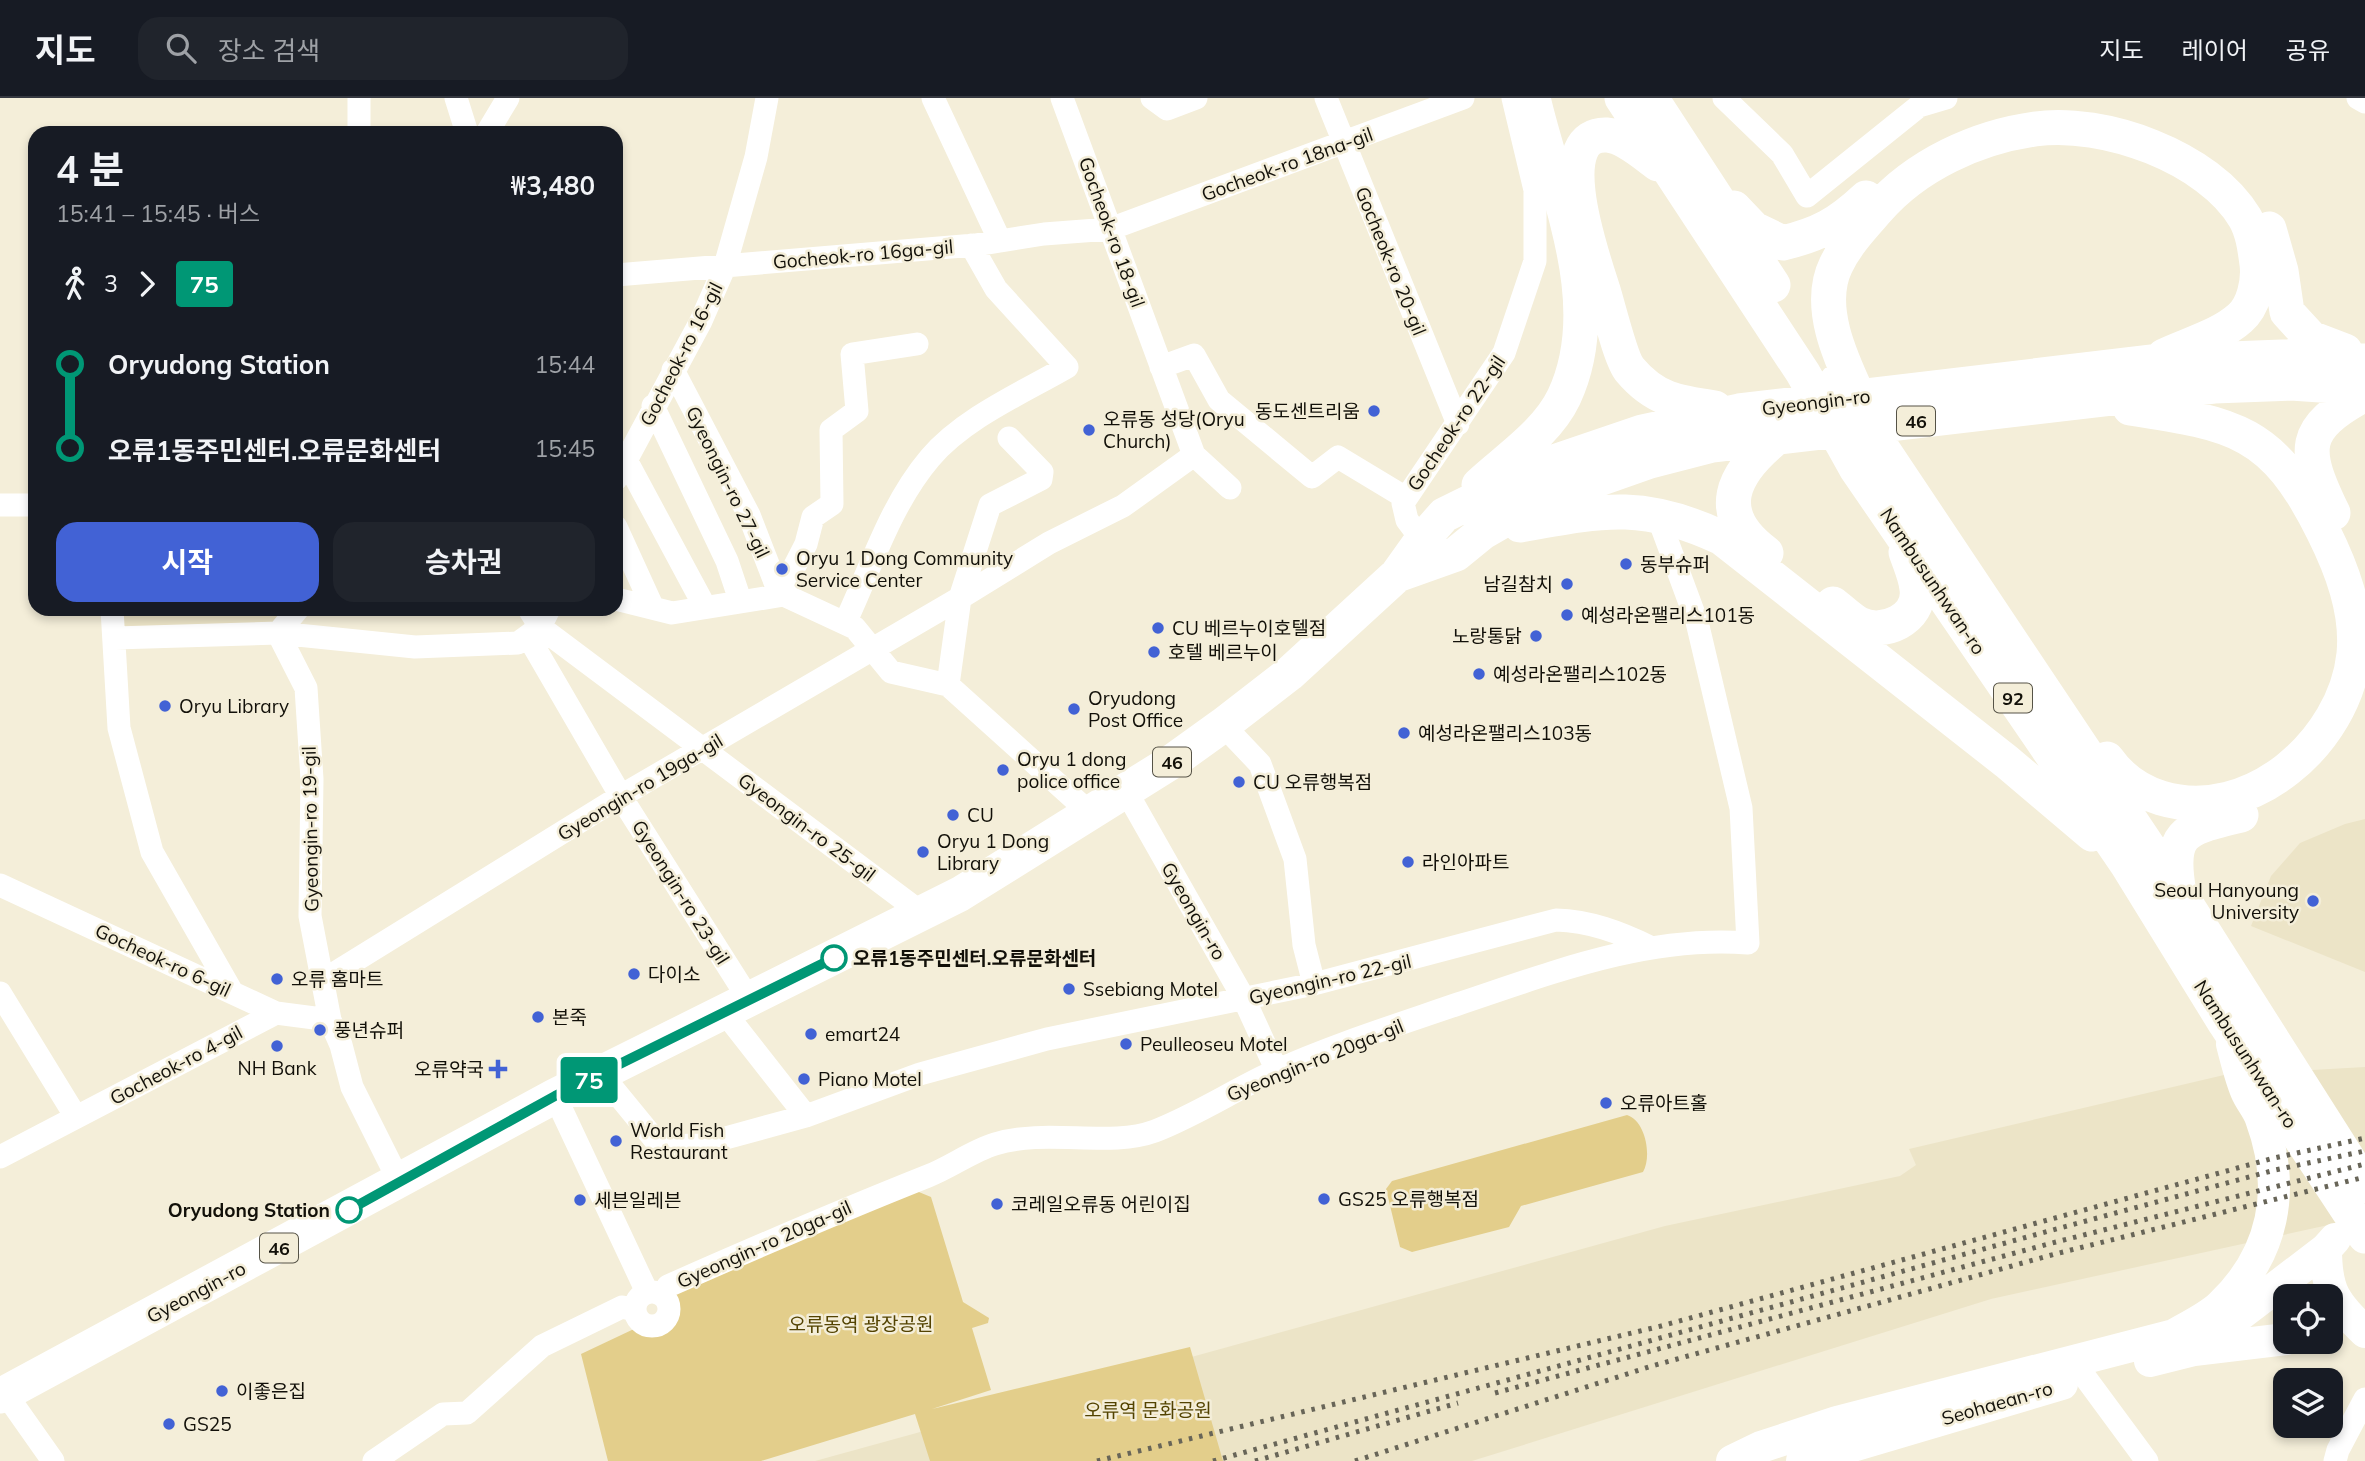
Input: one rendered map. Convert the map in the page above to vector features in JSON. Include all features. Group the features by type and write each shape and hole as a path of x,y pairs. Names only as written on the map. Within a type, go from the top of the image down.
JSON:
{"main road":[{"path":"1433,528 1536,434 1563,399 1575,364 1584,312 1576,258 1533,98"},
{"name":"Nambusunhwan-ro","path":"1622,98 1679,163 1828,374 1869,457 1900,532 2127,864 2164,897 2225,1023 2365,1236"},
{"name":"Nambusunhwan-ro","path":"1651,98 1679,163"},
{"path":"1739,411 1668,401 1628,369 1592,253 1578,190 1576,166 1579,152 1591,138 1608,135 1679,163 1754,229 1783,243 1811,237 1840,222 1903,163 1942,138 1992,116 2036,110 2077,112 2120,120 2171,140 2213,162 2241,186 2268,222 2281,271 2287,312 2311,338 2365,360"},
{"path":"1828,374 1832,335 1830,304 1835,267 1852,239 1882,205 1918,174 1954,153 1997,137 2036,129 2074,129 2116,135 2164,152 2202,173 2228,197 2245,219 2254,243 2257,270 2255,294 2242,317 2220,331 2152,362"},
{"name":"Gyeongin-ro","path":"3,1395 400,1183 555,1096 923,914 1126,791 1223,725 1289,674 1397,575 1433,528 1557,461 1642,432 1739,411 2152,362 2308,356 2365,360"},
{"name":"Gyeongin-ro","path":"1397,575 1456,554 1483,532 1539,500 1650,461 1712,445 2214,387 2291,383 2365,388"},
{"path":"2365,394 2338,409 2319,425 2312,447 2315,475 2354,556 2365,601"},
{"path":"2036,680 2069,701 2110,763 2137,790 2178,803 2211,804 2242,796 2277,777 2306,753 2328,723 2347,686 2354,653 2352,605 2338,559 2308,501 2277,460 2241,432 2208,420 2085,401"},
{"path":"1776,438 1751,458 1736,480 1732,504 1738,524 1756,546 1860,625 1882,628 1900,623 1915,608 1918,590 1900,532"},
{"name":"Nambusunhwan-ro","path":"1869,457 2036,680 2164,897 2365,1186"},
{"path":"1483,532 1622,510 1657,514 1690,523 1722,538 2007,762 2127,864"},
{"path":"2164,897 2175,848 2186,832 2243,814 2284,796 2316,768 2341,731 2361,691 2365,673"},
{"path":"1732,1461 1761,1447 1837,1422 2174,1335 2218,1308 2249,1275 2266,1242 2273,1206 2271,1153 2261,1117 2246,1091 2225,1023"},
{"path":"2299,1284 2343,1230 2365,1220"},
{"path":"2326,1249 2326,1276 2332,1296 2365,1332"},
{"path":"2194,1350 2273,1302"},
{"path":"2343,1337 2365,1342"},
{"name":"Seohaean-ro","path":"1802,1461 2085,1377 2194,1350 2273,1341"}],"street":[{"path":"359,98 359,126"},
{"path":"456,98 465,126"},
{"path":"491,126 508,98"},
{"name":"Gocheok-ro 16-gil","path":"623,465 701,320 725,266 756,157 767,98"},
{"path":"933,98 1000,241"},
{"name":"Gocheok-ro 18-gil","path":"1062,98 1194,455 1230,488"},
{"path":"1152,98 1167,109 1196,98"},
{"name":"Gocheok-ro 20-gil","path":"1326,98 1458,424"},
{"name":"Gocheok-ro 18na-gil","path":"1111,229 1464,98"},
{"name":"Gocheok-ro 22-gil","path":"1433,528 1407,520 1403,503 1504,353 1535,261 1535,190 1513,98"},
{"path":"1724,98 1782,154 1807,196 1919,106 1946,98"},
{"path":"2358,98 2365,102"},
{"name":"Gocheok-ro 16ga-gil","path":"725,266 971,245 1111,229"},
{"path":"845,623 895,507 930,457 970,424 1066,367 996,289 971,245"},
{"name":"Gocheok-ro 16-gil","path":"623,274 725,266"},
{"name":"Gyeongin-ro 27-gil","path":"780,595 806,544 813,517 832,504 831,430 857,411 852,354 917,344"},
{"path":"1161,367 1194,355 1219,400 1312,477 1338,457 1406,498"},
{"name":"Gyeongin-ro 27-gil","path":"673,370 748,515 780,595"},
{"name":"Gyeongin-ro 27-gil","path":"653,406 727,561 740,600"},
{"path":"948,685 960,598 990,505 1041,479 1042,472 1009,438"},
{"path":"960,598 1049,542 1123,506 1194,455"},
{"path":"623,472 705,607"},
{"path":"0,505 28,505"},
{"name":"Gyeongin-ro 20ga-gil","path":"649,1300 668,1286 851,1205 931,1174 994,1144 1030,1136 1128,1136 1154,1131 1277,1071 1356,1038 1486,995 1600,959 1650,947 1717,940 1748,943 1741,808 1697,622 1657,514"},
{"path":"623,542 653,608"},
{"path":"623,601 672,613 780,595 845,623 855,628 891,672 948,685 1090,813"},
{"name":"Gyeongin-ro 19ga-gil","path":"322,981 621,796 960,598"},
{"path":"113,616 119,728 152,852 232,992"},
{"path":"278,633 292,616"},
{"path":"115,638 278,633 415,647 518,643 537,621"},
{"name":"Gyeongin-ro 25-gil","path":"537,621 702,749 923,914"},
{"name":"Gyeongin-ro 23-gil","path":"537,621 621,796 737,1007"},
{"name":"Gyeongin-ro 19-gil","path":"278,633 306,688 312,779 310,916 330,1020 341,1045 352,1087 400,1183"},
{"path":"1223,725 1260,764 1295,859 1304,945 1314,985"},
{"name":"Gyeongin-ro","path":"1126,791 1244,999 1277,1071"},
{"name":"Gocheok-ro 6-gil","path":"0,885 276,1013 330,1020"},
{"name":"Gyeongin-ro 22-gil","path":"601,1074 660,1146 700,1145 806,1116 920,1074 1047,1039 1314,985 1556,920 1578,920 1618,932 1650,947"},
{"path":"0,993 75,1117"},
{"path":"737,1007 806,1116"},
{"name":"Gocheok-ro 4-gil","path":"0,1157 276,1013"},
{"path":"374,1461 443,1414 467,1413 542,1346 622,1307 649,1300 555,1096"},
{"path":"2085,1377 2147,1461"},
{"name":"Gyeongin-ro","path":"3,1395 53,1461"},
{"path":"2335,1461 2365,1398"}],"shaded area":[{"path":"109,616 299,616 278,633 115,638"},
{"name":"Seoul Hanyoung University","path":"2365,819 2365,972 2251,926 2271,876 2300,843 2345,824"},
{"path":"2365,1067 2365,1217 1991,1299 1472,1461 815,1461 1665,1226 1900,1176 1916,1165 1909,1149 2224,1075"}],"green space":[{"path":"1627,1115 1639,1124 1646,1140 1647,1158 1643,1172 1521,1206 1509,1227 1412,1252 1400,1247 1386,1189 1392,1181"},
{"name":"오류동역 광장공원","path":"914,1190 931,1197 963,1302 989,1318 988,1323 972,1328 991,1390 932,1409 1190,1347 1223,1461 930,1461 915,1414 761,1461 608,1461 581,1354 636,1328 651,1333 668,1328 678,1311 674,1292"}],"railway":[{"path":"1097,1461 1661,1326 2274,1158 2365,1138"},
{"path":"1213,1461 2275,1170 2365,1151"},
{"path":"1495,1393 2052,1243 2365,1164"},
{"path":"1355,1461 1652,1366 2055,1254 2365,1177"},
{"path":"1255,1461 1458,1403"}],"bus line":[{"name":"75","path":"349,1210 555,1096 834,958"}],"place":[{"name":"동도센트리움","path":"1374,411"},
{"name":"오류동 성당(Oryu Church)","path":"1089,430"},
{"name":"동부슈퍼","path":"1626,564"},
{"name":"Oryu 1 Dong Community Service Center","path":"782,569"},
{"name":"남길참치","path":"1567,584"},
{"name":"예성라온팰리스101동","path":"1567,615"},
{"name":"CU 베르누이호텔점","path":"1158,628"},
{"name":"노랑통닭","path":"1536,636"},
{"name":"호텔 베르누이","path":"1154,652"},
{"name":"예성라온팰리스102동","path":"1479,674"},
{"name":"Oryu Library","path":"165,706"},
{"name":"Oryudong Post Office","path":"1074,709"},
{"name":"예성라온팰리스103동","path":"1404,733"},
{"name":"Oryu 1 dong police office","path":"1003,770"},
{"name":"CU 오류행복점","path":"1239,782"},
{"name":"CU","path":"953,815"},
{"name":"Oryu 1 Dong Library","path":"923,852"},
{"name":"라인아파트","path":"1408,862"},
{"name":"Seoul Hanyoung University","path":"2313,901"},
{"name":"오류1동주민센터.오류문화센터","path":"834,958"},
{"name":"다이소","path":"634,974"},
{"name":"오류 홈마트","path":"277,979"},
{"name":"Ssebiang Motel","path":"1069,989"},
{"name":"본죽","path":"538,1017"},
{"name":"풍년슈퍼","path":"320,1030"},
{"name":"emart24","path":"811,1034"},
{"name":"Peulleoseu Motel","path":"1126,1044"},
{"name":"NH Bank","path":"277,1046"},
{"name":"오류약국","path":"498,1069"},
{"name":"Piano Motel","path":"804,1079"},
{"name":"오류아트홀","path":"1606,1103"},
{"name":"World Fish Restaurant","path":"616,1141"},
{"name":"GS25 오류행복점","path":"1324,1199"},
{"name":"세븐일레븐","path":"580,1200"},
{"name":"코레일오류동 어린이집","path":"997,1204"},
{"name":"Oryudong Station","path":"349,1210"},
{"name":"이좋은집","path":"222,1391"},
{"name":"GS25","path":"169,1424"}],"park label":[{"name":"오류역 문화공원","path":"1148,1410"}]}
